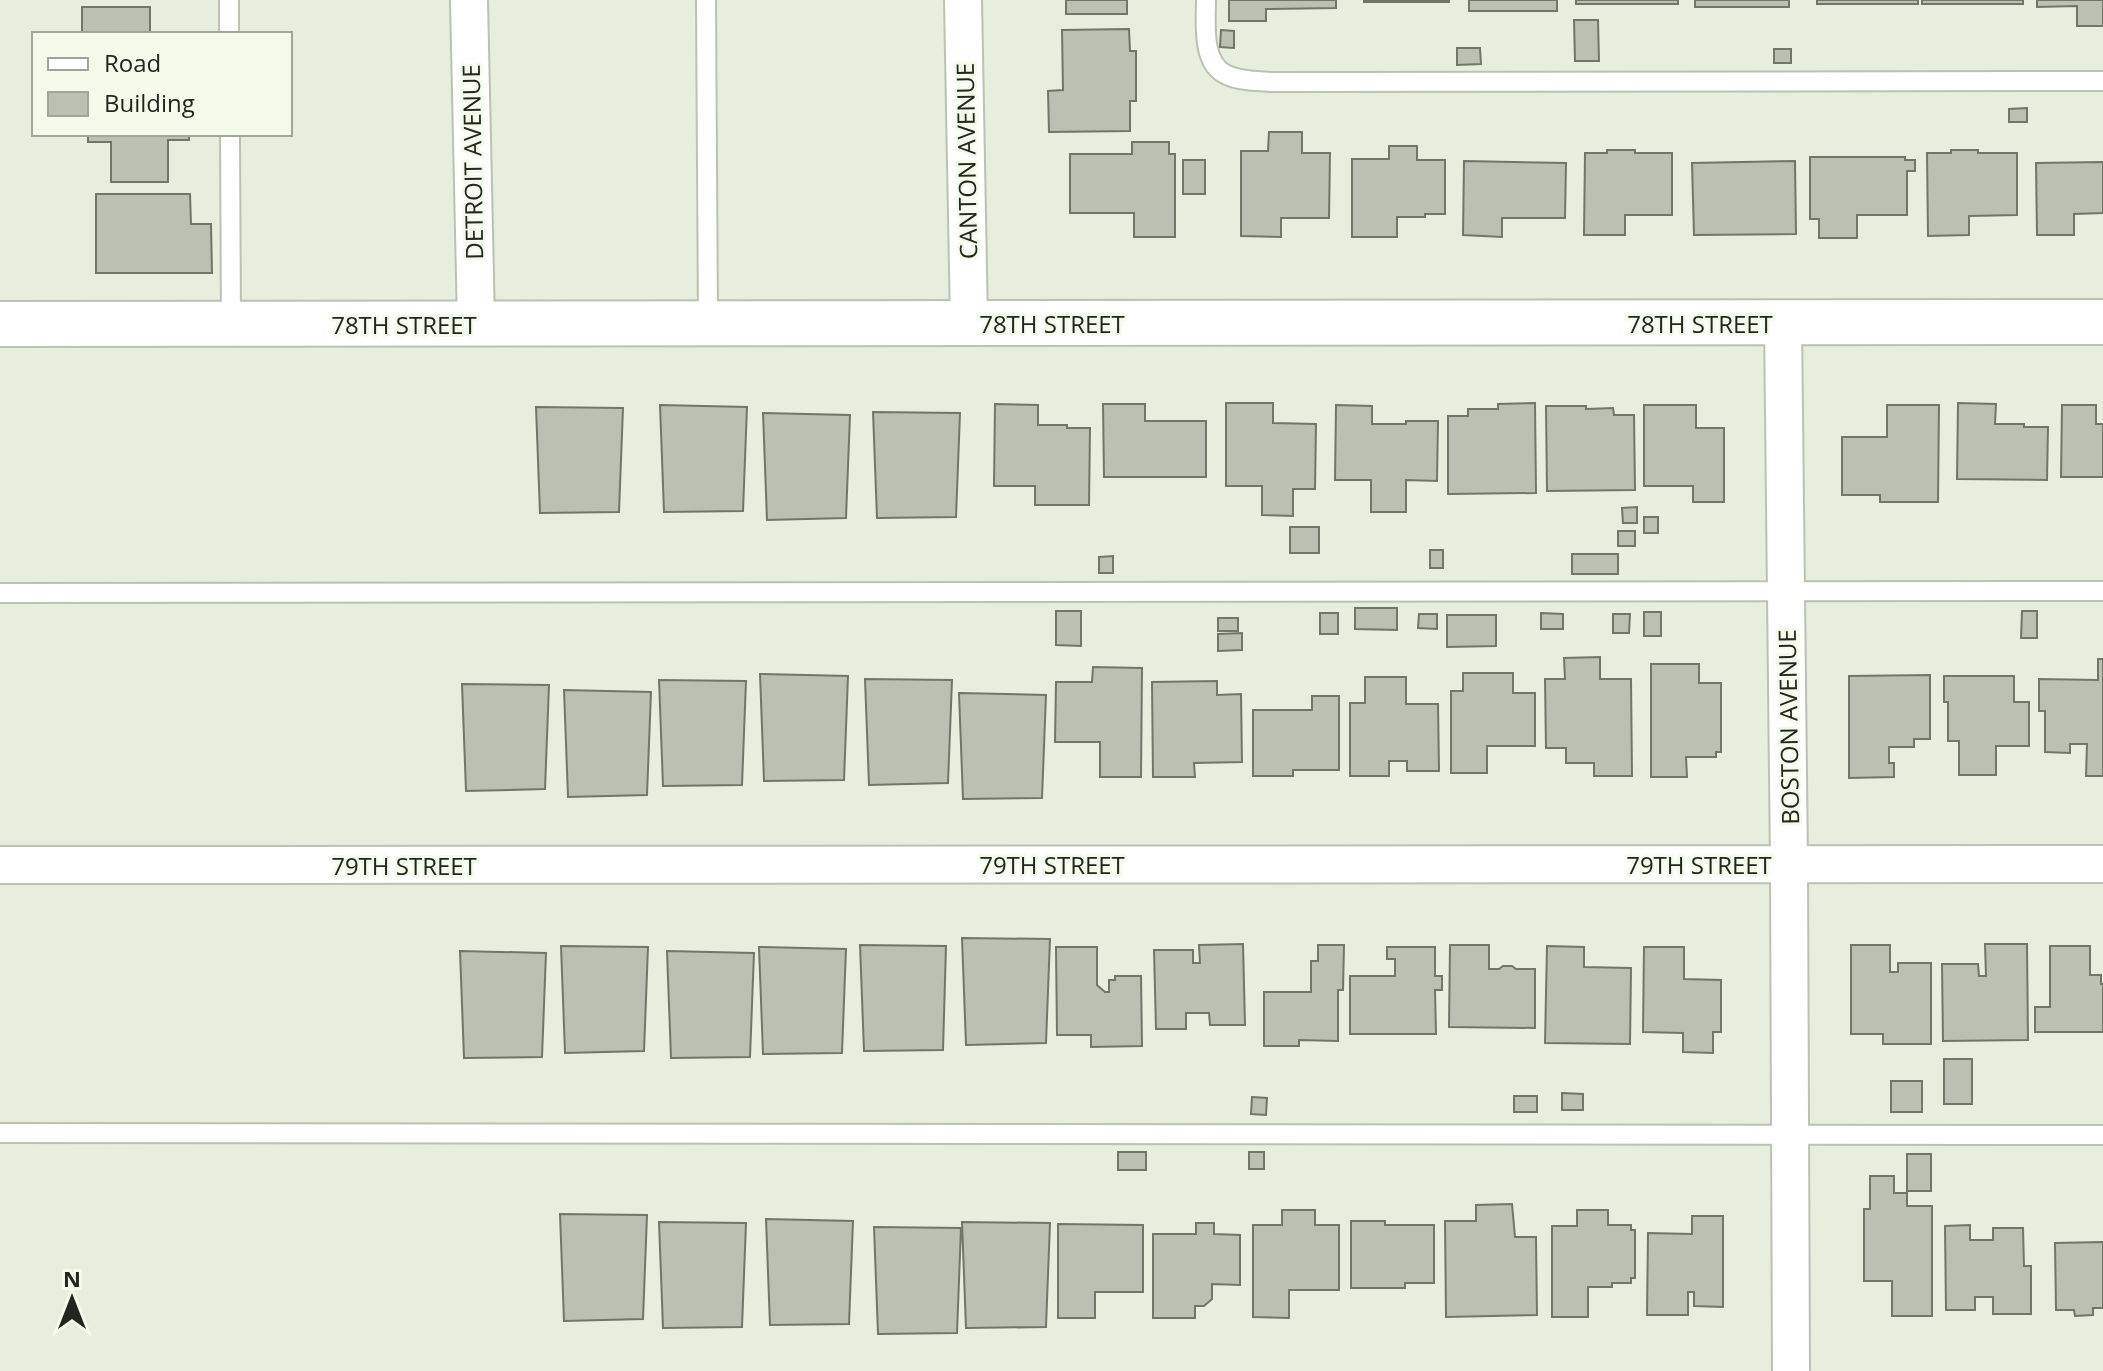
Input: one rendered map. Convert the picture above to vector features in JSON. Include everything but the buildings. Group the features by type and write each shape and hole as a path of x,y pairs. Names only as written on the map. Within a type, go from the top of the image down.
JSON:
{"street":[{"name":"DETROIT AVENUE","path":"469,0 476,324"},
{"name":"CANTON AVENUE","path":"963,0 969,323"},
{"name":"78TH STREET","path":"0,324 2103,322"},
{"name":"BOSTON AVENUE","path":"1783,323 1791,1371"},
{"name":"79TH STREET","path":"0,865 2103,864"}],"lane":[{"path":"229,0 229,32"},
{"path":"706,0 708,324"},
{"path":"1206,0 1206,33 1211,59 1217,69 1224,75 1238,79 1270,82 2103,81"},
{"path":"230,136 231,324"},
{"path":"0,593 2103,591"},
{"path":"0,1133 2103,1135"}]}
